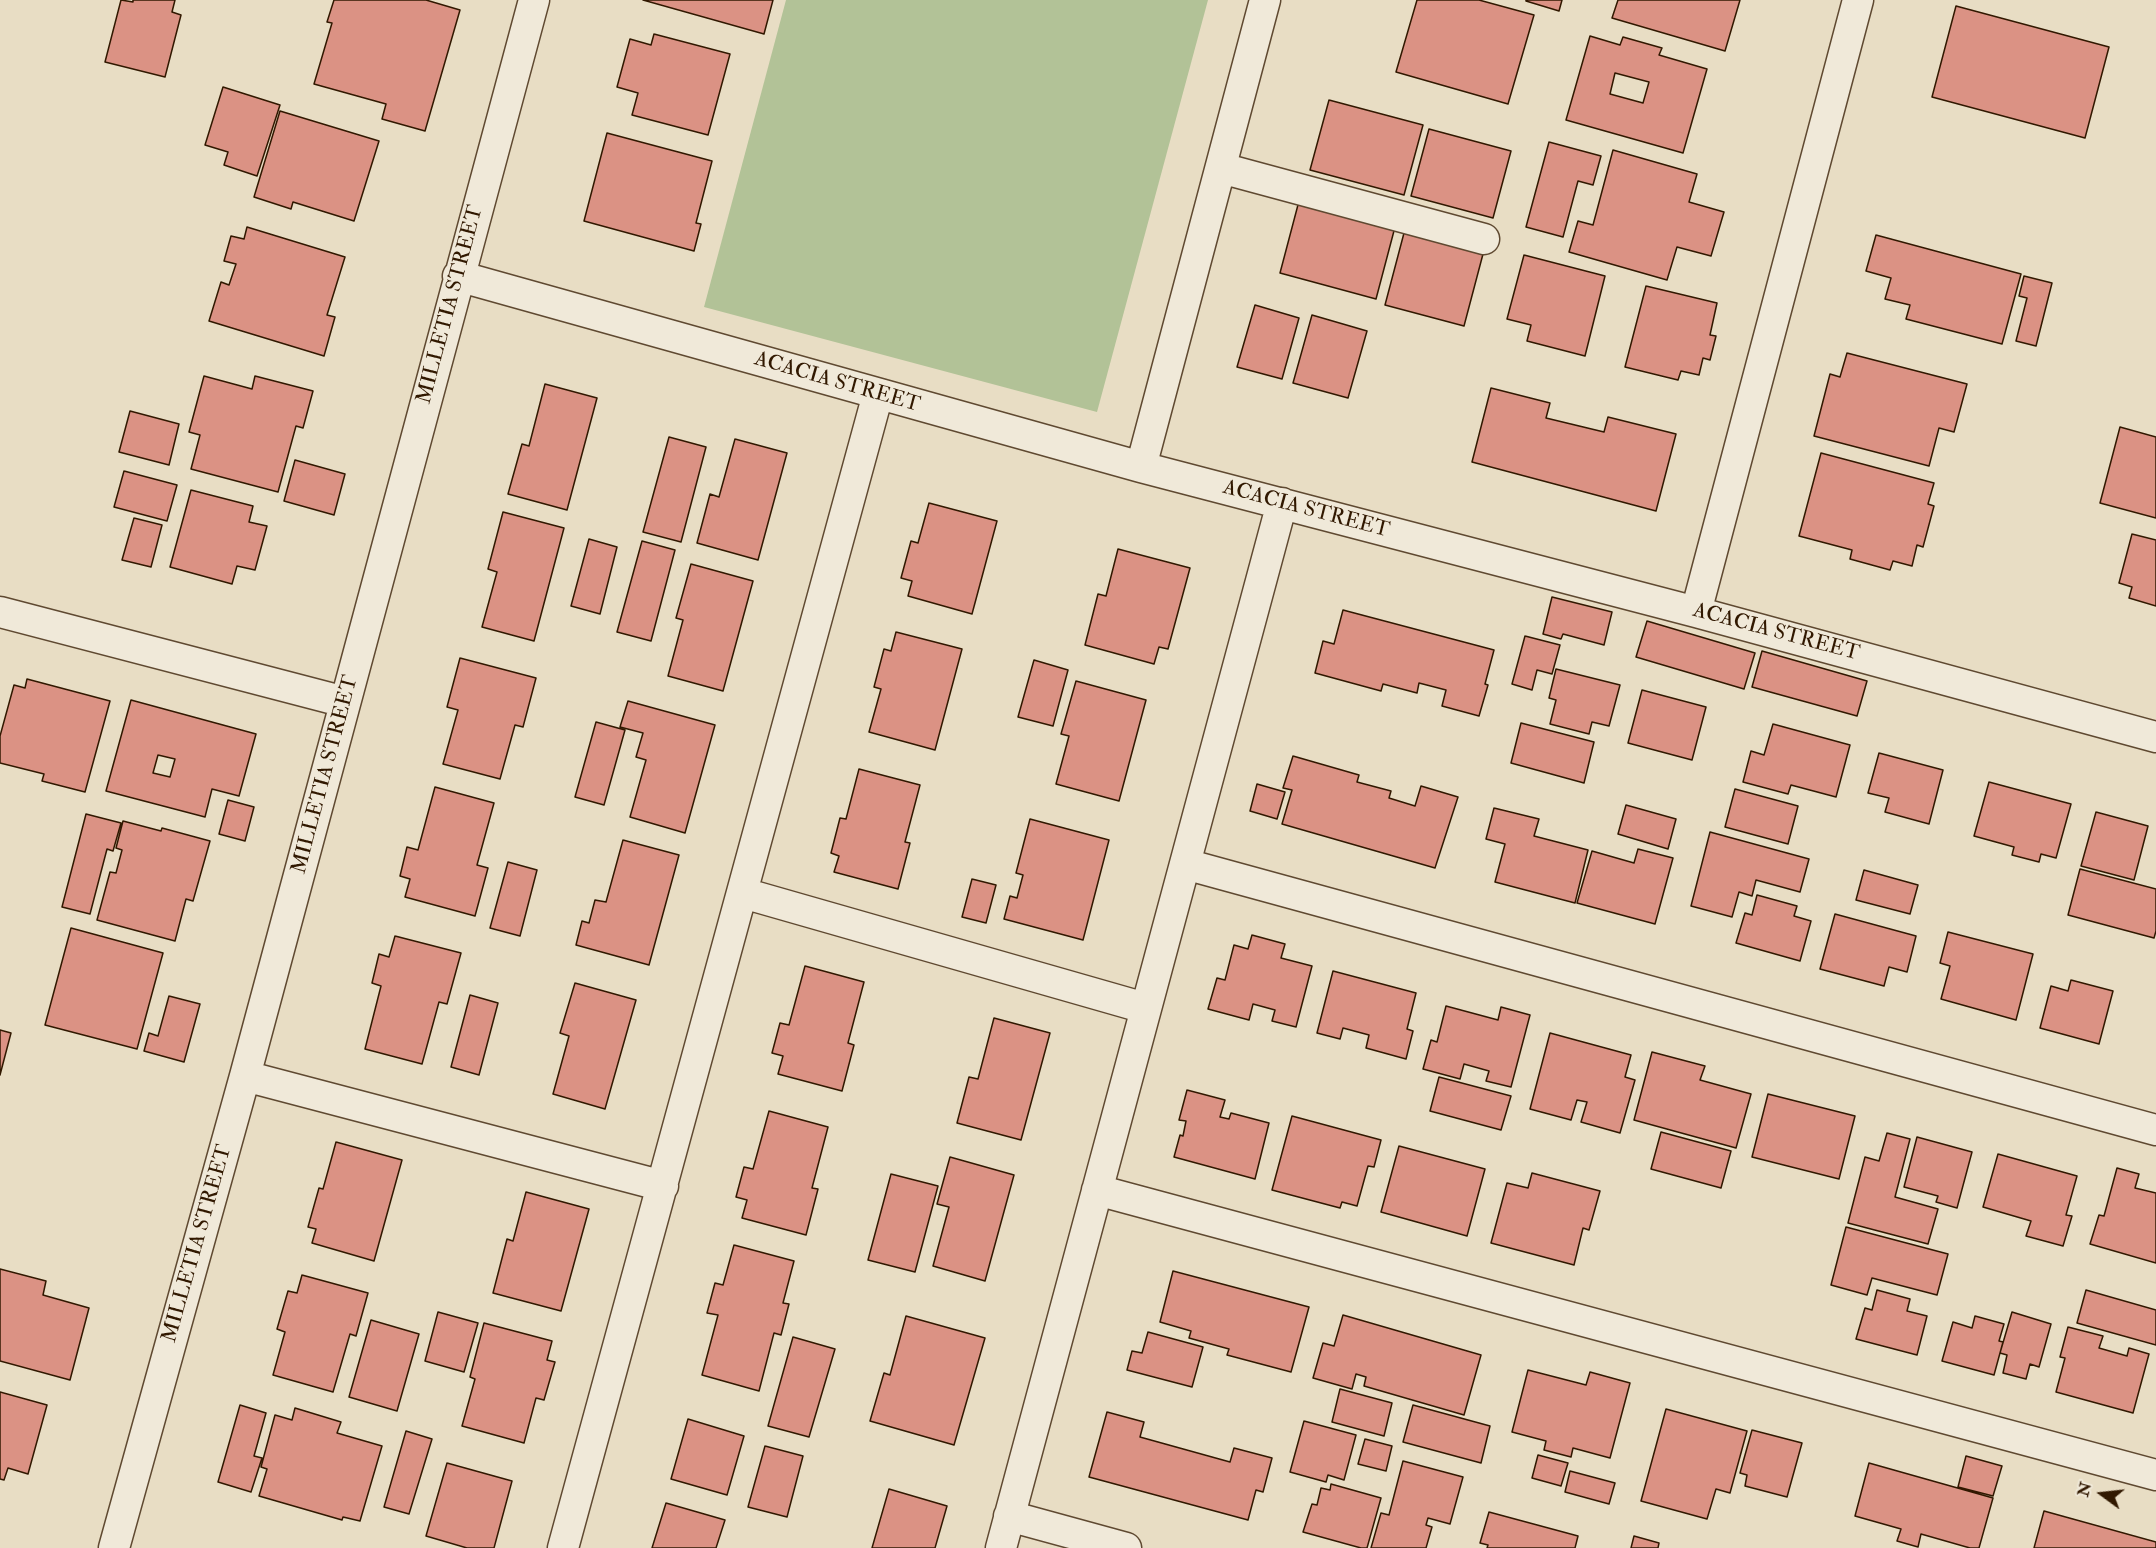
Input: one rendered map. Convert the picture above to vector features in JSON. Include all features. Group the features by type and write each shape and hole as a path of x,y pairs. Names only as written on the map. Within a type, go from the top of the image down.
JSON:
{"street":[{"name":"MILLETIA STREET","path":"114,1548 245,1076 458,276 534,0"},
{"path":"1141,467 1265,0"},
{"path":"1695,612 1858,0"},
{"path":"1221,168 1484,239"},
{"name":"ACACIA STREET","path":"458,276 1141,467 2156,736"},
{"path":"563,1548 878,394"},
{"path":"1001,1548 1282,503"},
{"path":"0,612 345,702"},
{"path":"1185,864 2156,1130"},
{"path":"743,893 1145,1008"},
{"path":"245,1076 663,1186"},
{"path":"1097,1190 2156,1475"},
{"path":"1009,1516 1126,1548"}],"green space":[{"path":"786,0 1208,0 1097,412 704,307"}],"building":[{"path":"121,0 133,2 133,0 175,0 172,12 181,15 165,77 105,62"},
{"path":"334,0 426,0 460,10 425,131 382,119 386,104 314,84 332,23 327,22"},
{"path":"643,0 773,0 764,34"},
{"path":"1417,0 1479,0 1534,15 1508,104 1396,72"},
{"path":"1526,0 1562,0 1559,11"},
{"path":"1618,0 1740,0 1725,51 1612,18"},
{"path":"1956,6 2109,47 2085,138 1932,97"},
{"path":"654,34 730,54 708,135 632,115 638,93 617,87 630,39 651,45"},
{"path":"1590,36 1620,45 1623,37 1662,48 1659,55 1707,69 1683,153 1566,120","holes":["1615,73 1649,82 1643,103 1610,94"]},
{"path":"223,87 280,105 257,176 224,165 228,152 205,145"},
{"path":"1329,100 1423,125 1404,195 1310,170"},
{"path":"280,111 379,141 354,221 293,202 291,209 254,197"},
{"path":"1429,129 1511,151 1493,218 1411,196"},
{"path":"607,133 712,161 696,223 701,224 694,251 584,221"},
{"path":"1549,142 1601,156 1593,185 1578,181 1563,237 1526,227"},
{"path":"1613,150 1697,174 1689,202 1724,212 1711,256 1677,247 1667,280 1569,252 1578,221 1593,225"},
{"path":"1299,201 1395,227 1376,299 1280,273"},
{"path":"247,227 345,257 327,315 335,317 324,356 209,321 221,282 229,285 236,264 224,261 231,236 244,239"},
{"path":"1404,233 1483,254 1464,326 1385,305"},
{"path":"1876,235 2021,274 2002,344 1906,319 1910,305 1885,299 1891,278 1866,271"},
{"path":"1524,255 1605,276 1585,356 1527,341 1531,325 1507,319"},
{"path":"2024,276 2052,283 2036,346 2016,341 2027,298 2019,296"},
{"path":"1646,286 1717,303 1710,335 1716,336 1710,360 1703,358 1699,375 1681,371 1678,380 1625,367"},
{"path":"1255,305 1299,318 1282,379 1237,367"},
{"path":"1312,315 1367,331 1348,398 1293,383"},
{"path":"1847,353 1967,384 1954,432 1939,428 1929,466 1814,436 1830,374 1840,377"},
{"path":"204,376 252,389 255,376 313,391 303,428 296,426 278,492 191,469 200,435 189,432"},
{"path":"545,384 597,398 567,510 508,494 522,444 529,446"},
{"path":"1491,388 1550,403 1546,418 1604,432 1608,417 1676,434 1656,511 1472,462"},
{"path":"130,411 179,424 169,465 119,452"},
{"path":"2120,427 2156,437 2156,518 2100,503"},
{"path":"669,437 706,447 681,542 643,532"},
{"path":"735,439 787,453 758,560 697,543 710,494 719,497"},
{"path":"1821,453 1934,483 1928,504 1934,506 1923,547 1917,545 1912,566 1893,561 1890,570 1850,559 1852,550 1799,536"},
{"path":"295,460 345,474 334,515 284,501"},
{"path":"124,471 177,485 167,521 114,507"},
{"path":"191,490 253,506 249,522 267,526 255,570 237,566 232,584 170,567"},
{"path":"929,503 997,521 972,614 908,596 912,581 901,578 911,541 918,543"},
{"path":"503,512 564,528 534,641 482,627 497,572 488,569"},
{"path":"134,518 162,525 151,567 122,560"},
{"path":"2132,534 2156,540 2156,606 2129,598 2132,587 2119,583"},
{"path":"589,539 617,547 600,614 571,606"},
{"path":"642,541 675,550 651,641 617,632"},
{"path":"1118,549 1190,568 1168,649 1159,647 1154,664 1085,645 1098,594 1106,596"},
{"path":"691,564 753,581 723,691 668,676 683,620 676,618"},
{"path":"1552,597 1612,612 1604,645 1563,634 1561,639 1543,634"},
{"path":"1343,610 1494,650 1485,684 1488,685 1479,716 1442,706 1446,690 1419,683 1417,693 1383,684 1381,691 1315,673 1323,641 1334,644"},
{"path":"1647,621 1755,653 1744,689 1636,657"},
{"path":"896,632 962,649 935,750 869,732 881,689 874,687 884,649 891,651"},
{"path":"1525,636 1560,645 1552,674 1537,670 1532,690 1512,684"},
{"path":"1762,651 1867,681 1857,716 1752,687"},
{"path":"460,658 536,678 523,727 515,725 500,779 443,764 458,710 447,707"},
{"path":"1034,660 1068,670 1053,726 1018,717"},
{"path":"1556,669 1620,685 1609,726 1592,722 1589,734 1550,724 1556,700 1549,698"},
{"path":"27,679 110,701 85,792 42,781 44,774 0,763 0,736 14,685 25,688"},
{"path":"1076,681 1146,700 1119,801 1056,784 1069,736 1061,734"},
{"path":"1642,690 1706,707 1692,760 1628,743"},
{"path":"131,700 256,734 239,796 212,789 205,817 106,791","holes":["158,755 175,759 170,777 153,773"]},
{"path":"628,701 715,725 685,833 630,817 646,760 636,757 643,733 620,727"},
{"path":"596,722 625,730 604,805 575,797"},
{"path":"1521,723 1594,742 1584,783 1511,763"},
{"path":"1773,724 1850,745 1836,797 1791,785 1788,794 1743,782 1751,751 1764,755"},
{"path":"1879,753 1943,770 1929,824 1885,812 1889,798 1868,793"},
{"path":"1293,756 1359,775 1357,782 1391,791 1389,798 1415,806 1421,786 1458,797 1435,868 1282,824 1292,790 1283,788"},
{"path":"859,769 920,785 905,842 910,843 898,889 834,872 839,856 831,853 840,818 846,819"},
{"path":"1989,782 2071,804 2056,858 2041,854 2039,862 2012,855 2014,847 1974,836"},
{"path":"1257,784 1285,792 1277,819 1250,811"},
{"path":"435,787 494,803 477,865 488,868 475,916 405,897 410,879 400,876 407,847 418,850"},
{"path":"1735,789 1798,806 1788,844 1725,827"},
{"path":"228,800 254,807 245,841 219,834"},
{"path":"1626,805 1676,819 1668,849 1618,834"},
{"path":"1494,808 1539,819 1534,836 1588,850 1575,903 1495,882 1505,844 1486,839"},
{"path":"2096,812 2148,826 2134,880 2081,866"},
{"path":"86,814 121,823 113,851 107,849 90,914 62,907"},
{"path":"1030,819 1109,840 1083,940 1004,919 1010,896 1017,898 1023,875 1016,873"},
{"path":"123,821 161,831 162,828 210,841 193,901 186,899 175,941 97,920 110,872 116,873 122,850 116,848"},
{"path":"1710,832 1809,859 1800,892 1756,880 1752,896 1739,892 1732,917 1691,906"},
{"path":"623,840 679,855 649,965 576,945 582,921 589,923 595,900 606,902"},
{"path":"1638,849 1673,858 1655,924 1577,903 1592,851 1634,863"},
{"path":"508,862 537,870 520,936 490,928"},
{"path":"2080,869 2156,889 2154,938 2068,915"},
{"path":"1864,870 1918,885 1910,914 1856,900"},
{"path":"972,879 996,885 986,923 962,917"},
{"path":"1757,895 1797,906 1794,916 1811,921 1800,961 1736,943 1745,913 1752,915"},
{"path":"1835,914 1916,936 1907,972 1889,967 1884,986 1820,969"},
{"path":"71,928 163,953 137,1049 45,1025"},
{"path":"1948,932 2033,954 2016,1020 1941,999 1950,966 1940,963"},
{"path":"1252,935 1285,944 1281,958 1312,966 1296,1027 1272,1021 1275,1010 1253,1004 1249,1020 1208,1009 1217,978 1225,980 1234,945 1248,949"},
{"path":"395,936 461,953 447,1004 439,1002 422,1064 365,1049 381,986 372,983 379,954 389,957"},
{"path":"805,966 864,982 848,1043 854,1045 842,1091 778,1074 783,1056 772,1053 780,1023 789,1025"},
{"path":"1333,971 1416,993 1407,1029 1413,1031 1406,1059 1366,1048 1369,1035 1343,1028 1340,1039 1317,1033"},
{"path":"2071,980 2113,991 2099,1044 2040,1028 2051,986 2068,991"},
{"path":"575,983 636,1000 605,1109 553,1094 569,1036 560,1033"},
{"path":"470,995 498,1003 479,1075 451,1067"},
{"path":"169,996 200,1004 184,1062 144,1051 149,1033 158,1036"},
{"path":"1446,1006 1498,1020 1501,1007 1530,1015 1511,1087 1486,1081 1489,1071 1464,1064 1460,1079 1423,1069 1431,1040 1437,1042"},
{"path":"994,1018 1050,1033 1021,1140 957,1123 969,1077 978,1079"},
{"path":"0,1030 11,1033 0,1075"},
{"path":"1550,1033 1631,1055 1625,1077 1635,1080 1620,1133 1581,1122 1587,1102 1577,1100 1571,1120 1530,1109"},
{"path":"1652,1052 1705,1066 1700,1080 1751,1094 1736,1148 1634,1120"},
{"path":"1439,1077 1511,1096 1501,1130 1430,1111"},
{"path":"1187,1090 1225,1100 1220,1117 1229,1119 1231,1113 1269,1123 1255,1179 1174,1157 1180,1135 1183,1136 1186,1121 1179,1120"},
{"path":"1768,1094 1855,1116 1839,1179 1752,1157"},
{"path":"769,1111 828,1127 812,1188 818,1189 806,1235 742,1218 747,1200 736,1197 744,1167 753,1169"},
{"path":"1292,1116 1381,1140 1374,1167 1368,1166 1357,1206 1342,1202 1340,1208 1272,1190"},
{"path":"1661,1132 1731,1151 1721,1188 1651,1169"},
{"path":"1887,1133 1910,1139 1895,1197 1938,1209 1928,1244 1848,1223 1865,1157 1879,1161"},
{"path":"1917,1137 1972,1152 1957,1208 1936,1202 1938,1196 1904,1187"},
{"path":"336,1142 402,1160 374,1261 312,1243 316,1229 308,1227 319,1188 323,1189"},
{"path":"1399,1146 1485,1169 1467,1236 1381,1212"},
{"path":"1998,1154 2077,1176 2066,1215 2072,1216 2063,1246 2026,1236 2031,1221 1983,1207"},
{"path":"950,1157 1014,1175 985,1281 933,1266 949,1207 937,1204"},
{"path":"2117,1168 2139,1174 2135,1188 2156,1193 2156,1263 2090,1244 2099,1215 2104,1216"},
{"path":"1532,1173 1600,1191 1589,1230 1583,1228 1574,1265 1491,1243 1507,1183 1528,1188"},
{"path":"891,1174 938,1186 915,1272 868,1260"},
{"path":"526,1192 589,1209 561,1311 493,1293 507,1239 513,1241"},
{"path":"1846,1227 1948,1254 1937,1295 1872,1278 1867,1295 1831,1285"},
{"path":"734,1245 794,1261 783,1303 789,1304 781,1335 774,1333 759,1391 702,1375 718,1315 707,1313 715,1283 723,1285"},
{"path":"0,1269 46,1281 43,1295 89,1308 70,1380 0,1361"},
{"path":"1173,1271 1309,1307 1291,1372 1227,1355 1229,1349 1189,1338 1191,1331 1160,1322"},
{"path":"302,1275 368,1293 356,1336 350,1334 333,1392 273,1375 285,1332 277,1329 288,1291 297,1293"},
{"path":"1877,1290 1910,1299 1907,1311 1927,1316 1917,1355 1856,1339 1865,1308 1872,1310"},
{"path":"2086,1290 2156,1310 2156,1345 2077,1323"},
{"path":"438,1312 478,1323 464,1372 425,1361"},
{"path":"2012,1312 2051,1324 2039,1367 2030,1364 2026,1379 2003,1373 2007,1355 2000,1353"},
{"path":"1343,1315 1481,1355 1464,1415 1364,1386 1366,1377 1356,1374 1352,1389 1313,1378 1323,1343 1334,1346"},
{"path":"906,1316 985,1338 954,1445 870,1421 884,1373 890,1375"},
{"path":"1975,1316 2004,1324 1999,1341 2003,1342 1994,1375 1942,1361 1953,1322 1972,1328"},
{"path":"371,1320 419,1334 397,1411 349,1397"},
{"path":"484,1323 552,1341 547,1360 555,1362 544,1400 536,1398 524,1443 462,1426 475,1379 470,1377"},
{"path":"2068,1327 2103,1336 2099,1348 2127,1356 2129,1348 2149,1354 2133,1413 2056,1392 2065,1358 2060,1357"},
{"path":"1148,1332 1203,1347 1192,1387 1127,1370 1132,1351 1142,1353"},
{"path":"793,1337 835,1349 809,1437 768,1426"},
{"path":"1528,1370 1586,1385 1590,1372 1630,1383 1610,1458 1573,1448 1571,1457 1544,1450 1546,1441 1512,1432"},
{"path":"1340,1389 1392,1403 1384,1436 1332,1422"},
{"path":"0,1392 47,1405 28,1474 8,1468 4,1480 0,1479"},
{"path":"240,1405 266,1413 254,1456 262,1458 251,1492 218,1482"},
{"path":"1413,1405 1490,1426 1481,1463 1403,1442"},
{"path":"295,1408 341,1422 337,1433 382,1446 360,1521 343,1517 342,1520 259,1496 267,1469 261,1467 275,1415 292,1420"},
{"path":"1666,1409 1747,1431 1730,1493 1716,1489 1707,1519 1641,1501"},
{"path":"1107,1412 1144,1422 1140,1437 1230,1462 1234,1448 1272,1458 1263,1492 1256,1490 1248,1520 1089,1477"},
{"path":"688,1419 744,1436 727,1495 671,1479"},
{"path":"1304,1421 1356,1435 1344,1480 1328,1475 1326,1482 1290,1472"},
{"path":"1752,1430 1802,1443 1787,1497 1745,1486 1747,1475 1740,1473"},
{"path":"406,1431 432,1439 409,1514 384,1507"},
{"path":"1365,1439 1392,1446 1386,1471 1358,1464"},
{"path":"765,1446 803,1456 787,1517 748,1507"},
{"path":"1538,1455 1568,1463 1561,1486 1532,1478"},
{"path":"1966,1456 2002,1466 1993,1496 1958,1487"},
{"path":"1403,1461 1463,1477 1450,1524 1428,1518 1426,1525 1432,1527 1426,1548 1371,1548 1381,1513 1389,1515"},
{"path":"447,1463 512,1481 494,1548 467,1548 426,1536"},
{"path":"1869,1463 1993,1498 1979,1548 1970,1548 1921,1534 1918,1547 1897,1541 1901,1529 1855,1516"},
{"path":"1570,1471 1615,1483 1609,1504 1565,1492"},
{"path":"1331,1484 1381,1498 1367,1548 1303,1532 1312,1504 1317,1505 1321,1488 1330,1490"},
{"path":"889,1489 947,1506 935,1548 872,1548"},
{"path":"666,1503 725,1520 716,1548 652,1548"},
{"path":"2044,1511 2156,1542 2156,1548 2034,1548"},
{"path":"1489,1512 1578,1536 1575,1548 1487,1548 1488,1545 1480,1543"},
{"path":"1634,1536 1659,1543 1658,1548 1631,1548"}]}
